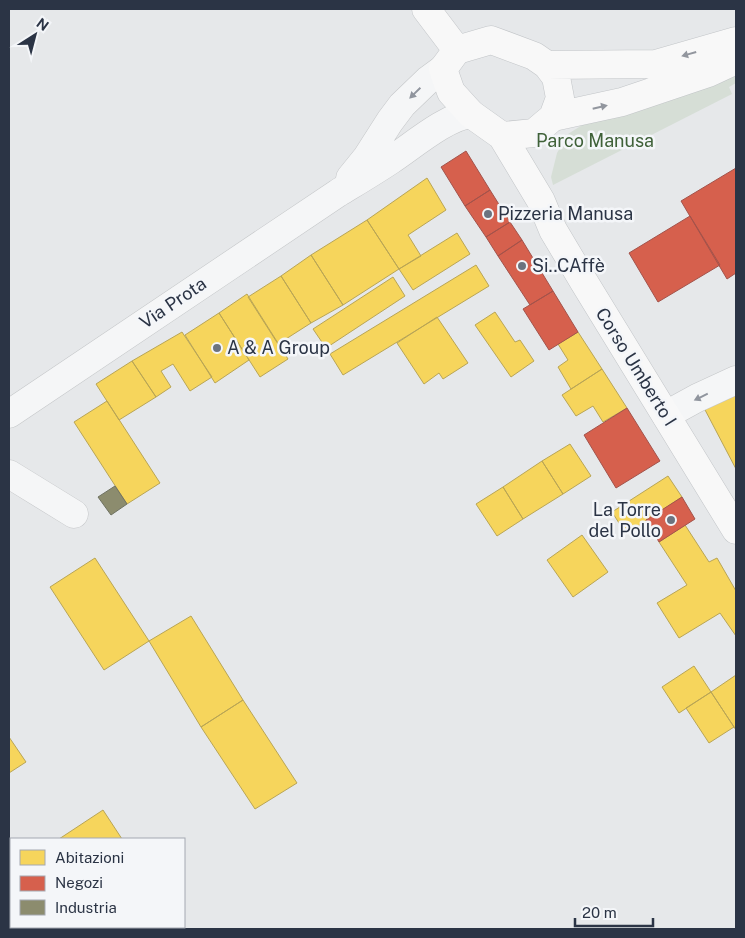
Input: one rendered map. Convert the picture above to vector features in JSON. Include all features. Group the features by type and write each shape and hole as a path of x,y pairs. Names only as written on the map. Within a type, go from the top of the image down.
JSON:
{"main road":[{"name":"Corso Umberto I","path":"426,9 450,60 451,92 471,114 502,136 541,201 554,230 736,530"},
{"path":"450,60 491,40 534,56 547,65 656,64 736,41"},
{"path":"502,136 622,102 708,73 736,60"},
{"name":"Corso Umberto I","path":"541,201 544,125 560,98 556,77 547,65"}],"street":[{"path":"338,193 367,157 402,105 450,60"},
{"name":"Via Prota","path":"9,414 338,193 452,119 471,114"},
{"path":"666,415 736,380"},
{"path":"9,474 74,514"}],"green space":[{"name":"Parco Manusa","path":"736,72 736,83 729,87 732,94 553,185 551,177 557,153 568,134 587,122"}],"building: Abitazioni":[{"path":"427,178 446,210 408,235 421,256 399,269 367,220"},
{"path":"367,220 399,269 343,305 311,255"},
{"path":"457,233 470,254 413,290 399,269"},
{"path":"311,255 343,305 311,323 281,276"},
{"path":"476,265 489,286 343,375 330,354"},
{"path":"281,276 311,323 278,344 248,297"},
{"path":"393,277 405,296 326,348 313,329"},
{"path":"247,294 288,359 260,377 219,313"},
{"path":"495,312 515,342 520,340 534,361 511,377 475,325"},
{"name":"A & A Group","path":"219,313 249,360 215,383 185,335"},
{"path":"437,317 468,363 443,379 439,373 424,384 397,343"},
{"path":"182,332 212,377 190,391 173,364 161,371 171,387 156,397 132,361"},
{"path":"578,332 602,369 571,389 558,367 568,360 558,344"},
{"path":"132,361 156,397 119,420 96,384"},
{"path":"602,369 627,408 603,422 593,406 576,416 562,395"},
{"path":"736,391 736,469 703,406"},
{"path":"107,401 160,483 127,504 74,422"},
{"path":"570,444 591,476 563,494 542,461"},
{"path":"542,461 563,494 523,519 503,487"},
{"path":"668,476 682,497 626,534 612,512"},
{"path":"503,487 523,519 497,536 476,504"},
{"path":"685,525 709,562 717,558 736,591 736,636 720,613 679,638 657,603 687,585 659,542"},
{"path":"582,535 608,572 573,597 547,560"},
{"path":"95,558 149,641 104,670 50,587"},
{"path":"191,616 243,700 201,727 149,641"},
{"path":"694,666 711,692 679,713 662,687"},
{"path":"736,675 736,730 711,692"},
{"path":"711,692 734,727 709,743 686,708"},
{"path":"243,700 297,783 255,809 201,727"},
{"path":"9,737 26,762 9,773"},
{"path":"103,810 121,838 61,838"},
{"path":"9,862 10,862 9,919"}],"building: Negozi":[{"path":"466,151 490,190 465,206 441,167"},
{"path":"736,168 736,273 727,279 681,201"},
{"name":"Pizzeria Manusa","path":"490,190 510,222 486,237 465,206"},
{"path":"690,216 720,265 658,302 629,253"},
{"path":"510,222 522,240 498,256 486,237"},
{"path":"522,240 553,291 530,305 498,256"},
{"path":"553,291 578,332 549,350 523,309"},
{"path":"627,408 660,461 616,488 584,435"},
{"name":"La Torre del Pollo","path":"682,497 695,519 659,542 646,520"}],"building: Industria":[{"path":"115,486 127,504 111,515 98,497"}],"place":[{"name":"Pizzeria Manusa","path":"488,214"},
{"name":"Si..CAffè","path":"522,266"},
{"name":"A & A Group","path":"217,348"},
{"name":"La Torre del Pollo","path":"671,520"}]}
